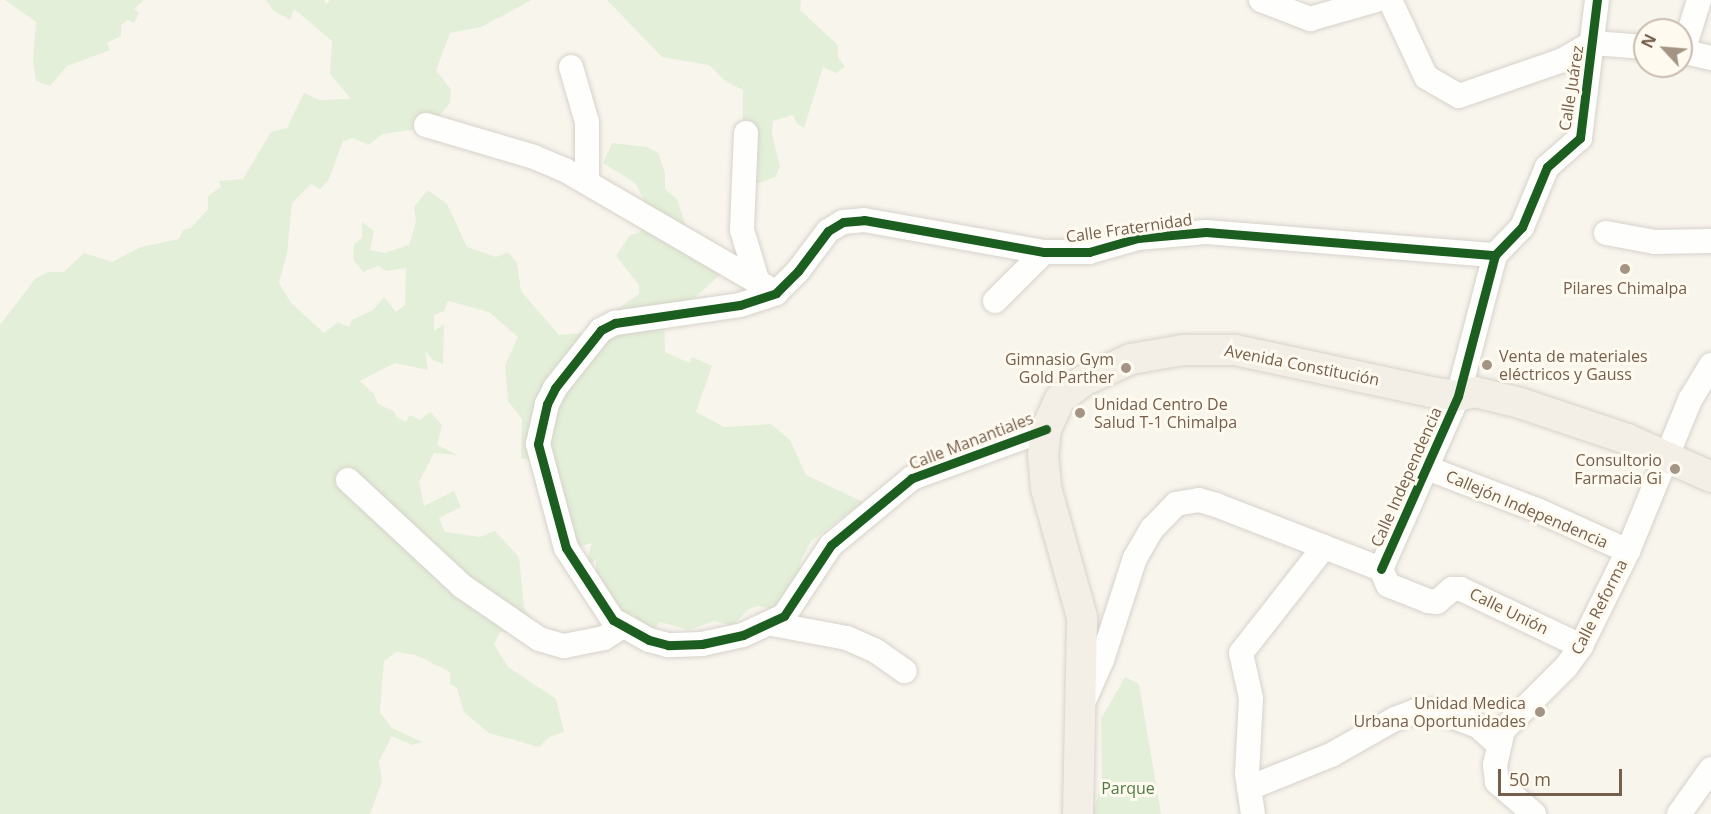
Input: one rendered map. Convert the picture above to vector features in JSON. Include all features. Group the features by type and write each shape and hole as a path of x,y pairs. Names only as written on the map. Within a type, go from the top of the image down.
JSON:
{"main road":[{"name":"Avenida Constitución","path":"1078,814 1083,703 1083,617 1046,488 1042,456 1046,429 1060,399 1083,381 1116,363 1183,350 1235,350 1458,396 1475,392 1520,403 1665,454 1711,477"}],"street":[{"path":"1261,0 1310,19 1342,13 1376,0"},
{"path":"1390,0 1426,76 1459,96 1563,60 1593,43 1633,46"},
{"name":"Calle Juárez","path":"1458,396 1495,255 1522,227 1547,167 1580,138 1597,0"},
{"path":"1693,18 1699,0"},
{"path":"1693,54 1711,58"},
{"path":"571,67 587,122 587,182"},
{"path":"426,125 534,157 587,182 767,288"},
{"path":"746,133 742,230 767,288"},
{"name":"Calle Fraternidad","path":"767,288 798,271 815,246 835,225 864,220 1044,252 1089,252 1138,238 1206,232 1495,255"},
{"path":"1606,233 1655,242 1711,241"},
{"path":"994,301 1044,252"},
{"path":"348,480 462,586 539,639 564,646 604,638 621,627 574,566 566,548 538,451 547,404 588,343 615,323 740,305 767,288"},
{"name":"Calle Reforma","path":"1498,744 1513,718 1566,667 1609,601 1665,454 1711,365"},
{"name":"Calle Independencia","path":"1083,703 1102,660 1135,558 1152,529 1176,504 1187,499 1207,502 1381,569 1458,396"},
{"name":"Calle Manantiales","path":"621,627 668,645 691,644 743,635 772,624 790,610 831,545 912,478 1046,429"},
{"name":"Callejón Independencia","path":"1427,468 1537,510 1628,552"},
{"path":"1253,814 1249,788 1251,699 1242,651 1324,547"},
{"name":"Calle Unión","path":"1381,569 1388,585 1428,602 1437,602 1452,589 1461,589 1581,646"},
{"path":"772,624 847,638 876,651 905,671"},
{"path":"1249,788 1331,755 1395,719 1419,711 1440,712 1478,726 1498,744 1497,782 1534,814"},
{"path":"1679,814 1711,769"}],"green space":[{"path":"5,0 144,0 134,9 139,13 134,23 128,20 121,25 121,36 107,43 110,50 67,66 50,86 36,81 33,60 36,22"},
{"path":"266,0 324,0 326,4 330,0 532,0 481,27 450,33 436,70 451,90 450,103 438,117 424,128 383,134 368,145 353,138 343,141 329,179 320,189 311,184 292,203 287,253 279,283 291,303 324,333 338,322 349,327 352,320 373,310 384,297 396,312 405,305 406,268 386,271 378,266 363,272 353,259 354,244 362,238 362,222 374,231 370,250 384,253 409,245 416,222 414,207 428,190 447,204 467,247 496,257 508,252 517,263 521,291 559,335 583,333 639,294 639,285 616,256 630,235 640,232 645,202 635,183 603,163 612,143 647,147 658,153 665,172 665,189 677,199 685,224 724,271 691,301 664,305 665,352 689,363 692,357 712,366 696,412 724,427 771,424 790,440 806,475 863,502 811,541 801,560 796,606 778,611 759,606 749,609 732,626 714,621 689,630 660,622 645,638 637,628 636,616 606,607 606,586 596,576 596,560 585,567 592,543 579,547 537,459 521,459 522,419 508,401 505,365 518,337 489,312 448,301 444,311 434,315 434,331 444,324 443,364 433,360 425,351 428,370 395,363 360,381 374,394 378,404 395,412 396,417 406,422 410,415 420,420 430,412 442,425 437,445 457,455 434,453 419,482 424,506 454,491 461,507 439,518 445,532 480,537 495,531 519,557 524,608 534,621 530,632 500,632 494,644 508,667 556,699 564,732 549,737 539,747 489,733 464,712 457,688 450,684 450,672 416,655 396,652 384,661 380,712 392,728 422,742 412,745 392,736 379,761 382,781 370,814 0,814 0,325 35,279 48,272 64,272 84,253 112,262 141,247 179,239 183,230 191,228 208,209 208,196 221,187 219,181 243,179 271,132 287,128 304,93 319,100 351,99 330,74 332,41 294,9 290,20 274,11"},
{"path":"607,0 801,0 800,10 838,45 838,57 845,67 836,73 823,67 804,128 797,124 793,115 773,121 772,133 780,167 775,177 742,189 743,90 726,82 709,65 662,57"},
{"name":"Parque","path":"1125,677 1139,684 1161,814 1093,814 1102,781 1101,719"}],"cycle path":[{"path":"1381,569 1458,396 1495,255 1522,227 1547,167 1580,138 1597,0"},
{"path":"1046,429 912,478 831,545 784,616 743,635 702,644 668,645 649,640 613,620 566,548 538,444 547,404 555,388 601,330 615,323 740,305 776,293 798,271 828,231 843,222 864,220 1044,252 1089,252 1138,238 1206,232 1495,255"}],"place":[{"name":"Pilares Chimalpa","path":"1625,269"},
{"name":"Venta de materiales eléctricos y Gauss","path":"1487,365"},
{"name":"Gimnasio Gym Gold Parther","path":"1126,368"},
{"name":"Unidad Centro De Salud T-1 Chimalpa","path":"1080,413"},
{"name":"Consultorio Farmacia Gi","path":"1675,469"},
{"name":"Unidad Medica Urbana Oportunidades","path":"1540,712"}]}
